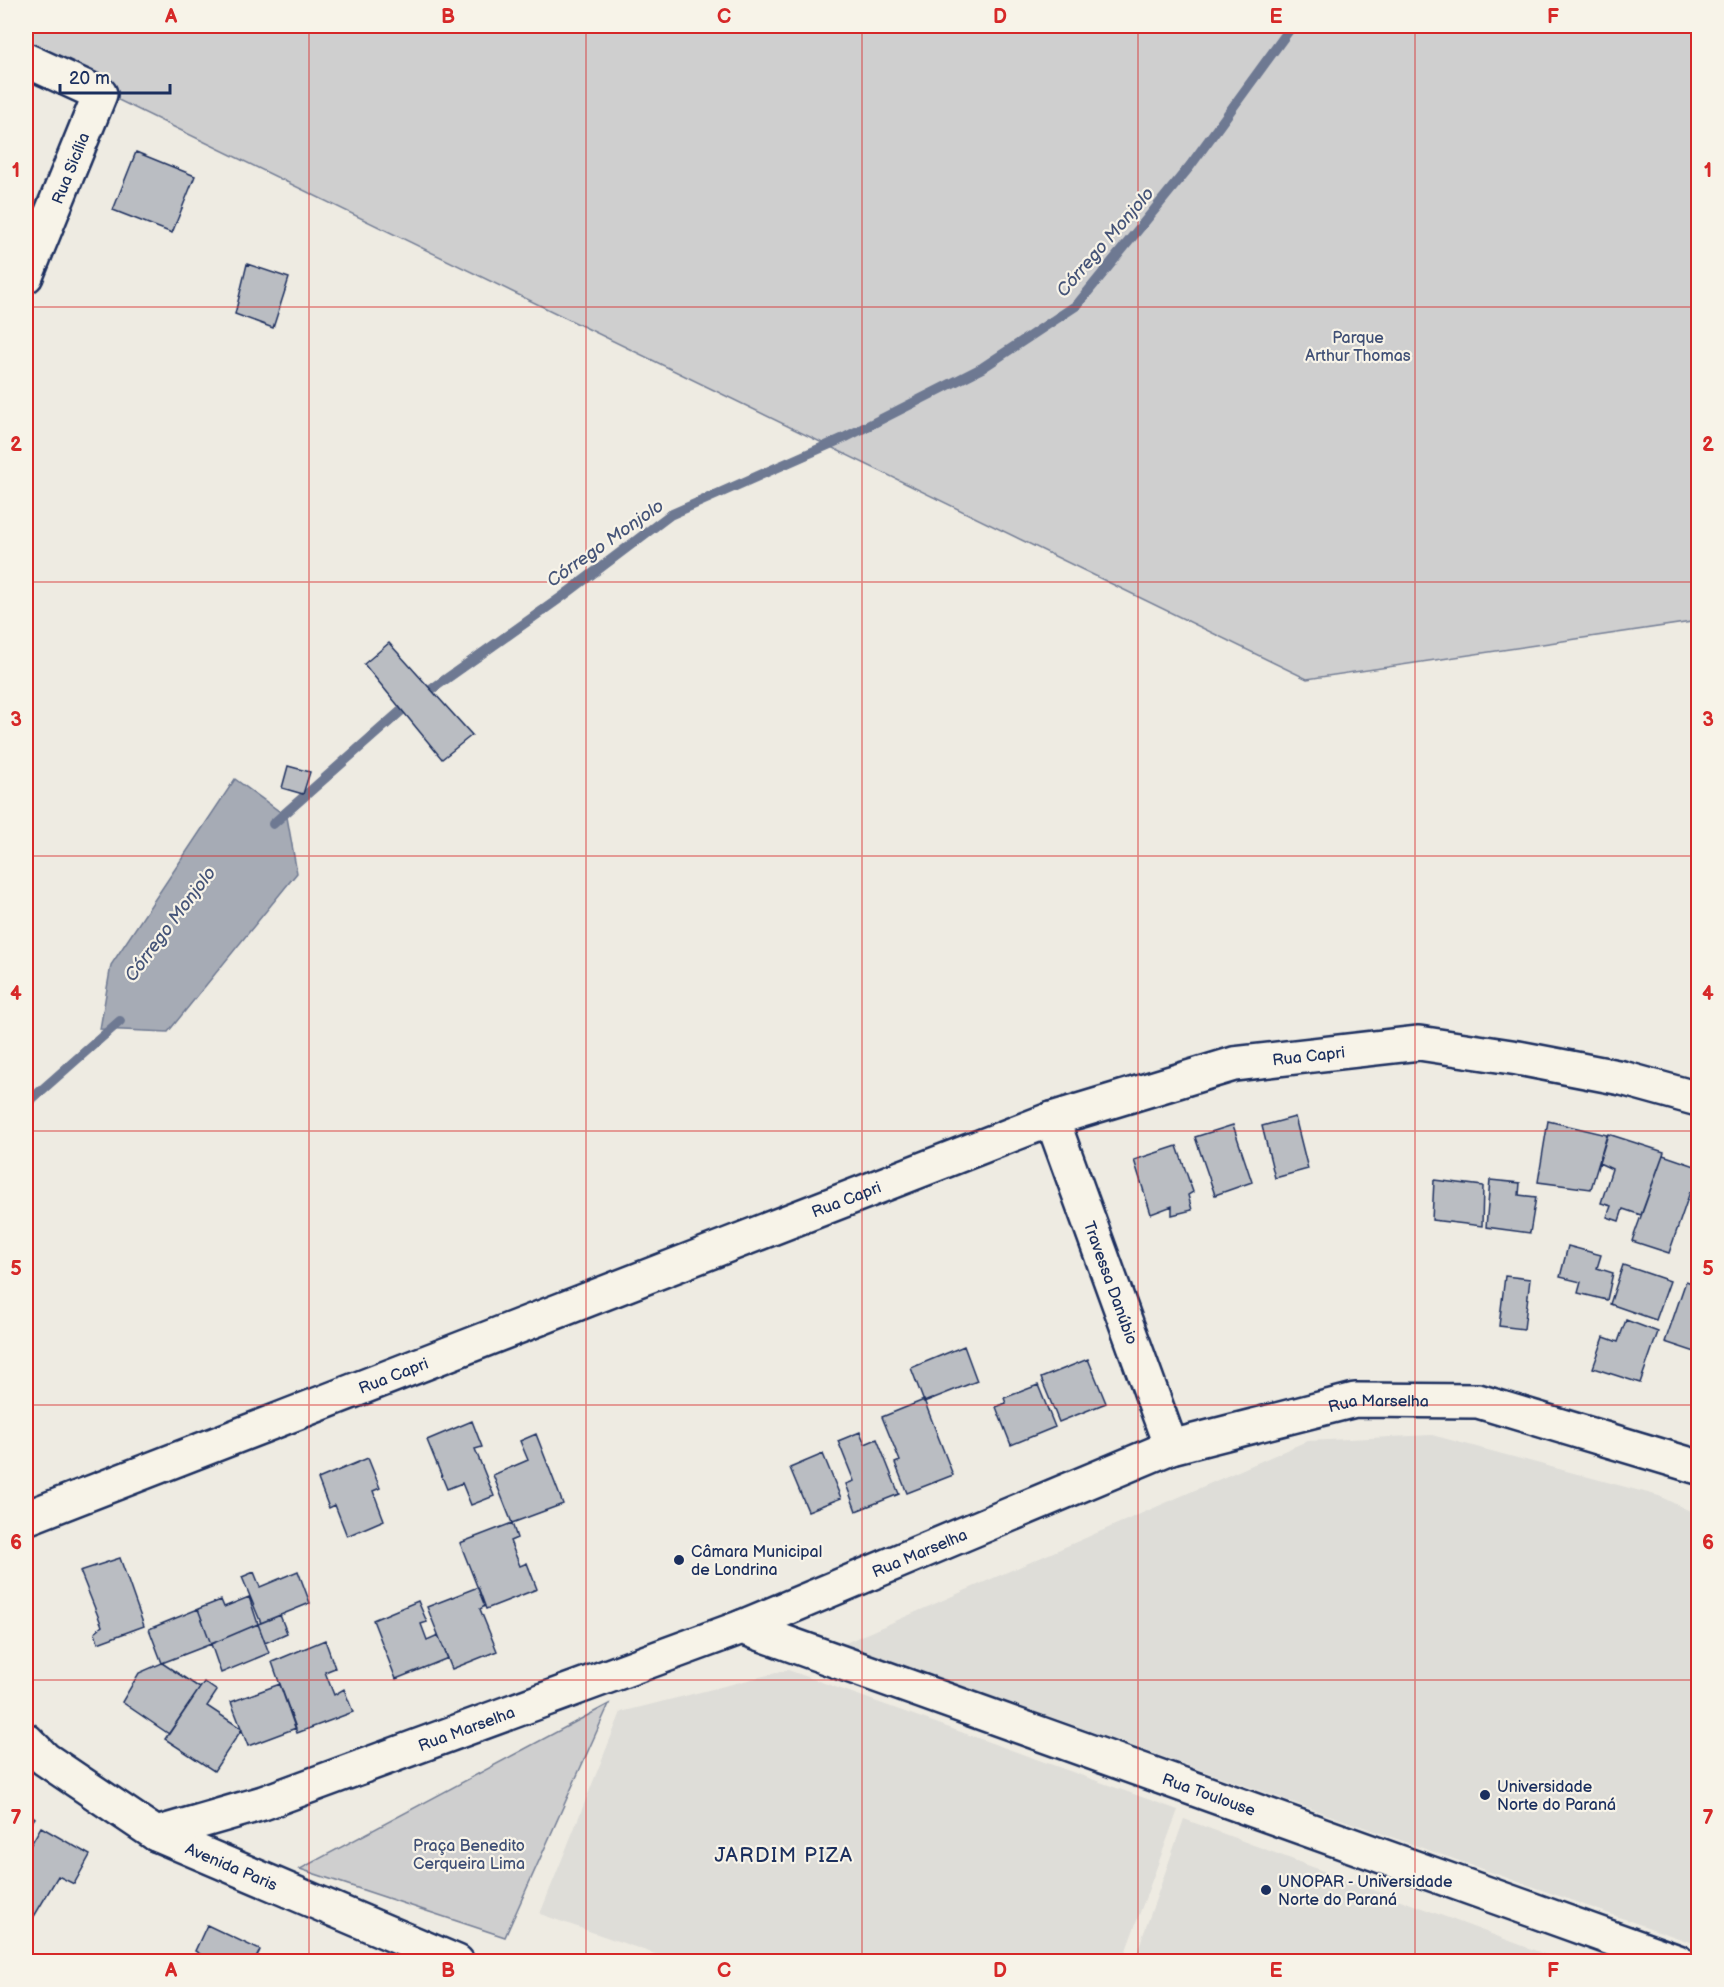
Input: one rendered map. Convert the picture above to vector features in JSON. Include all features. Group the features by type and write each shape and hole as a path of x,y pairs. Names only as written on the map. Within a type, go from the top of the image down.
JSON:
{"street":[{"name":"Rua Sicília","path":"26,60 100,94 26,276"},
{"name":"Rua Capri","path":"26,1518 1052,1119 1234,1064 1419,1043 1518,1058 1622,1078 1698,1099"},
{"name":"Travessa Danúbio","path":"1052,1119 1171,1447"},
{"name":"Rua Marselha","path":"156,1834 263,1803 742,1627 1171,1447 1355,1400 1478,1401 1698,1467"},
{"name":"Rua Toulouse","path":"742,1627 1678,1962"},
{"name":"Avenida Paris","path":"26,1740 45,1759 156,1834 457,1962"}],"shaded area":[{"name":"Universidade Norte do Paraná","path":"1432,1435 1659,1496 1698,1515 1698,1945 843,1644 1307,1441"},
{"path":"788,1670 1178,1810 1122,1961 675,1961 540,1914 621,1712"},
{"name":"UNOPAR - Universidade Norte do Paraná","path":"1184,1819 1563,1961 1134,1961"}],"green space":[{"name":"Parque Arthur Thomas","path":"26,26 1698,26 1698,621 1307,679 26,55"},
{"name":"Praça Benedito Cerqueira Lima","path":"609,1704 505,1937 300,1869"}],"water":[{"path":"235,779 287,817 297,873 168,1032 100,1029 111,965"}],"building":[{"path":"136,152 195,176 172,233 113,210"},
{"path":"247,264 289,278 273,328 235,314"},
{"path":"389,643 472,735 442,759 364,664"},
{"path":"288,766 310,772 303,794 282,788"},
{"path":"1295,1117 1308,1169 1275,1178 1262,1126"},
{"path":"1548,1121 1607,1135 1591,1189 1538,1182"},
{"path":"1233,1125 1252,1182 1215,1195 1195,1137"},
{"path":"1608,1134 1664,1152 1641,1215 1623,1209 1619,1221 1607,1217 1611,1206 1601,1203 1612,1169 1599,1163"},
{"path":"1177,1146 1193,1192 1188,1195 1192,1210 1172,1215 1172,1206 1151,1214 1134,1160"},
{"path":"1663,1155 1698,1167 1698,1195 1690,1192 1669,1253 1632,1241"},
{"path":"1434,1180 1483,1186 1482,1226 1432,1220"},
{"path":"1490,1180 1520,1183 1519,1195 1536,1197 1530,1233 1486,1227"},
{"path":"1568,1246 1601,1255 1597,1268 1613,1273 1607,1300 1578,1293 1581,1282 1560,1277"},
{"path":"1623,1265 1670,1281 1656,1320 1610,1304"},
{"path":"1505,1276 1530,1279 1524,1329 1499,1326"},
{"path":"1686,1281 1698,1285 1698,1353 1665,1342"},
{"path":"1626,1320 1658,1332 1640,1383 1593,1368 1604,1337 1618,1342"},
{"path":"964,1346 977,1381 924,1402 911,1368"},
{"path":"1088,1359 1106,1403 1059,1422 1041,1378"},
{"path":"1038,1385 1055,1427 1011,1445 996,1407 1006,1403 1004,1398"},
{"path":"924,1400 953,1475 907,1493 895,1463 900,1461 882,1417"},
{"path":"472,1421 482,1447 475,1449 494,1496 471,1505 462,1483 447,1489 427,1440"},
{"path":"860,1432 865,1444 877,1439 899,1494 856,1511 846,1484 854,1481 838,1441"},
{"path":"536,1434 563,1504 512,1523 493,1475 528,1460 520,1441"},
{"path":"823,1454 841,1498 808,1511 790,1468"},
{"path":"368,1458 380,1488 373,1491 384,1520 347,1536 335,1505 329,1508 318,1479"},
{"path":"512,1523 517,1538 510,1541 520,1566 527,1563 537,1589 486,1609 460,1543"},
{"path":"120,1558 144,1626 98,1643 95,1632 102,1626 80,1571"},
{"path":"298,1571 310,1603 261,1623 242,1577 254,1572 260,1587"},
{"path":"478,1587 485,1606 480,1609 497,1651 452,1669 427,1607"},
{"path":"249,1597 258,1624 211,1644 198,1609 221,1600 224,1607"},
{"path":"418,1601 427,1622 421,1624 427,1640 438,1635 448,1658 396,1679 373,1620"},
{"path":"198,1609 211,1644 162,1663 149,1629"},
{"path":"280,1615 287,1633 265,1643 258,1624"},
{"path":"258,1624 269,1653 221,1673 211,1644"},
{"path":"325,1640 335,1668 325,1672 334,1695 344,1689 353,1712 297,1733 272,1662"},
{"path":"162,1663 200,1688 169,1734 122,1702 139,1673"},
{"path":"204,1682 217,1691 207,1706 242,1729 214,1771 165,1739"},
{"path":"280,1684 296,1728 248,1746 231,1702"},
{"path":"26,1811 35,1818 26,1830"},
{"path":"41,1827 90,1855 74,1884 58,1876 32,1920 26,1916 26,1853"},
{"path":"207,1925 260,1950 254,1962 206,1962 207,1958 195,1951"}],"waterway":[{"name":"Córrego Monjolo","path":"273,824 401,711 563,596 670,515 846,437 982,368 1077,305 1190,166 1292,26"},
{"name":"Córrego Monjolo","path":"26,1104 120,1021"}],"place":[{"name":"Câmara Municipal de Londrina","path":"679,1560"},
{"name":"Universidade Norte do Paraná","path":"1485,1795"},
{"name":"UNOPAR - Universidade Norte do Paraná","path":"1266,1890"}],"district":[{"name":"JARDIM PIZA","path":"784,1855"}]}
